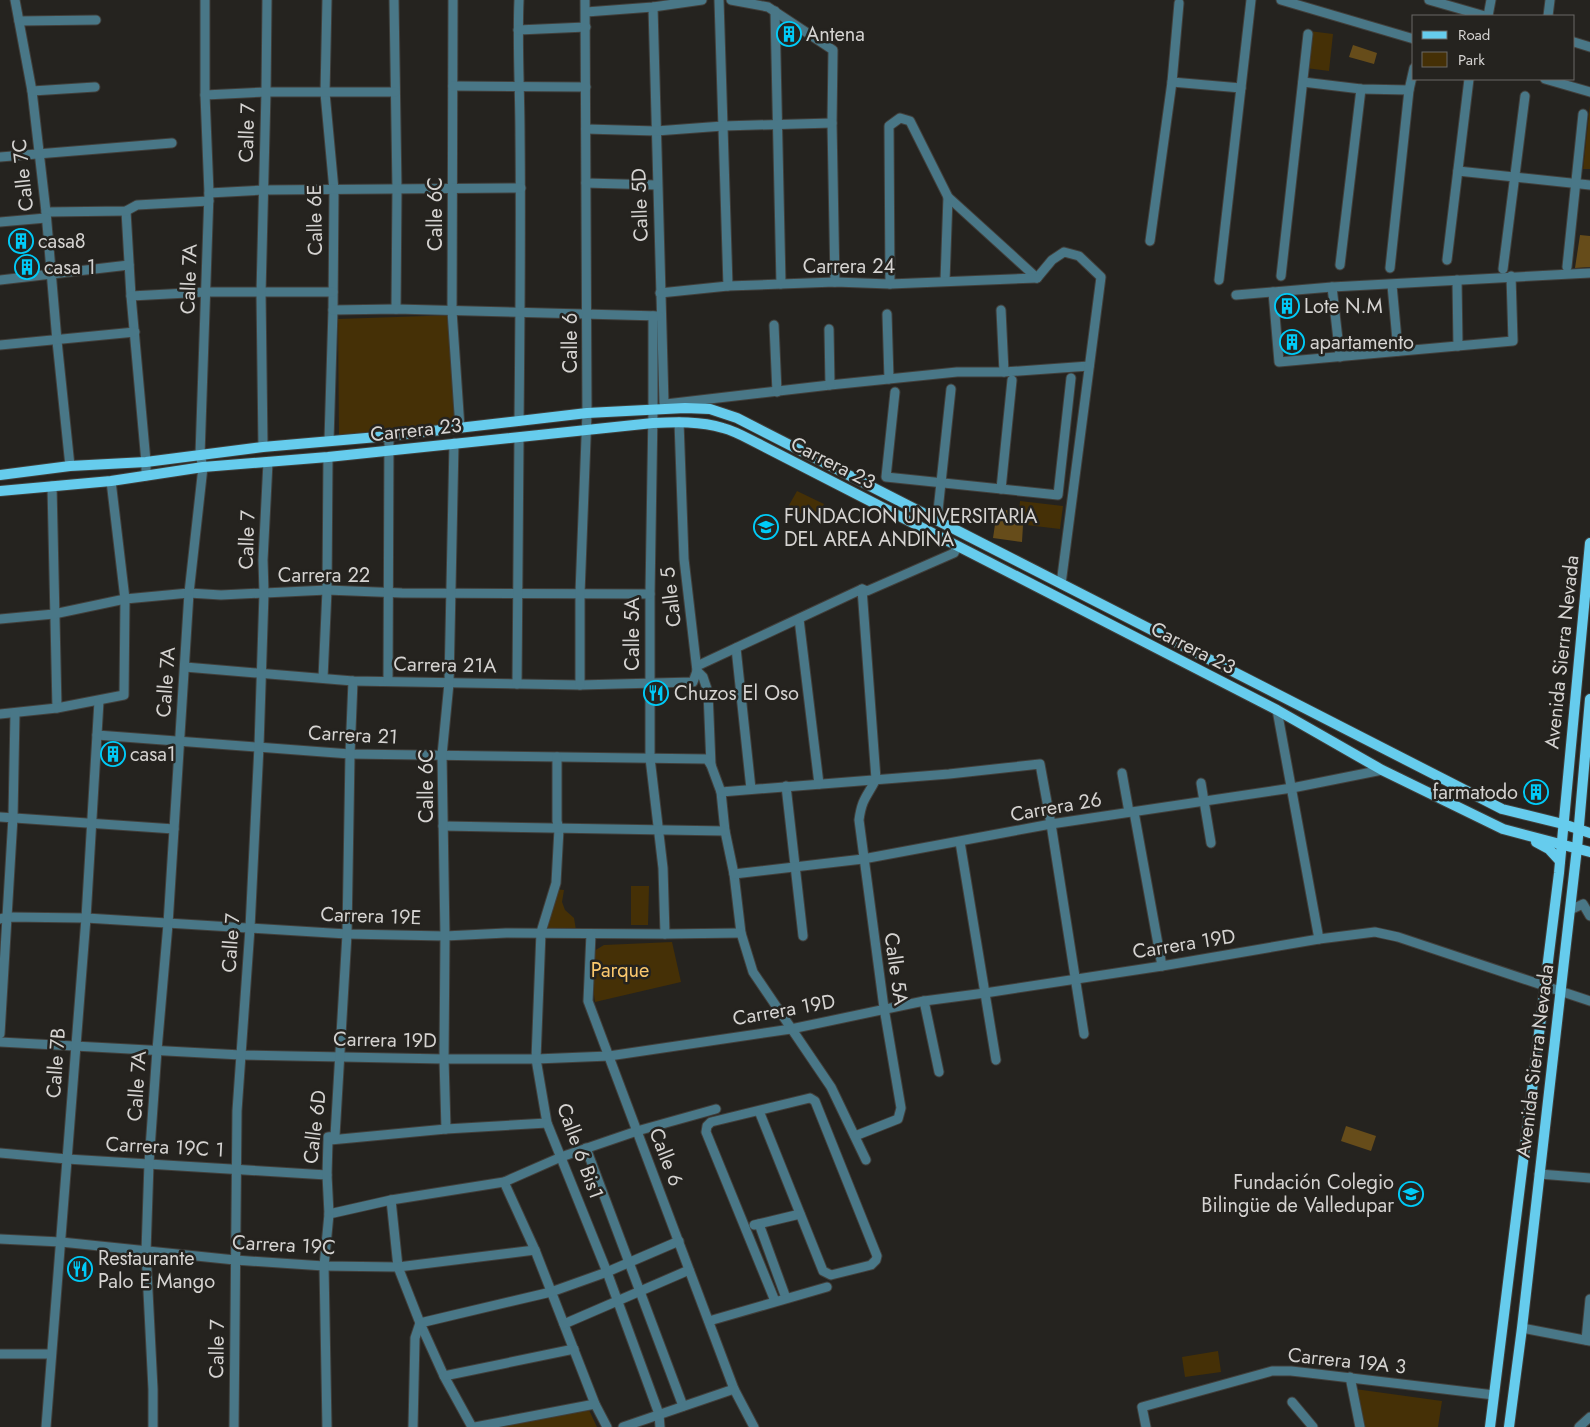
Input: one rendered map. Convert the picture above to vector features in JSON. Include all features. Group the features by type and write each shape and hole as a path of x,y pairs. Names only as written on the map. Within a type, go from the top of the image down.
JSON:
{"main road":[{"name":"Carrera 23","path":"0,475 70,466 146,462 263,447 389,436 587,413 686,408 710,409 737,418 1502,809 1563,824 1590,833"},
{"name":"Carrera 23","path":"0,491 111,481 202,467 653,424 679,422 712,425 725,428 759,444 1277,710 1382,770 1503,829 1590,852"},
{"path":"896,515 902,502"},
{"name":"Avenida Sierra Nevada","path":"1490,1427 1559,873 1590,543"},
{"name":"Avenida Sierra Nevada","path":"1509,1427 1580,830 1590,699"},
{"path":"1503,829 1543,845 1554,853 1560,861"}],"street":[{"name":"Calle 7C","path":"15,0 32,91 70,466"},
{"name":"Calle 7A","path":"153,1427 153,1389 146,1252 149,1163 156,1050 168,924 189,593 202,467 200,455 209,197 205,95 205,0"},
{"name":"Calle 7","path":"263,447 261,293 266,92 266,0"},
{"name":"Calle 6E","path":"327,0 325,93 334,190 329,440"},
{"path":"394,0 397,189 396,309"},
{"name":"Calle 6C","path":"453,0 452,311 460,428"},
{"path":"519,0 521,188 520,420"},
{"name":"Calle 6","path":"580,686 580,593 587,413 585,0"},
{"path":"586,12 653,7 702,0"},
{"path":"719,0 728,286"},
{"path":"731,0 768,7 833,50 832,123 835,282"},
{"path":"1219,280 1251,0"},
{"path":"1281,0 1412,39"},
{"path":"1431,0 1463,13 1479,15"},
{"path":"1487,15 1491,0"},
{"path":"1548,15 1550,0"},
{"path":"1150,241 1172,82 1179,3"},
{"name":"Calle 5D","path":"653,7 660,293 657,316 664,403 726,397"},
{"path":"775,11 781,284"},
{"path":"19,22 96,20"},
{"path":"518,30 586,27"},
{"path":"1281,276 1308,34"},
{"path":"1575,42 1590,47"},
{"path":"1390,268 1412,77"},
{"path":"1448,260 1469,80"},
{"path":"1548,80 1590,92"},
{"path":"1172,82 1241,88"},
{"path":"1303,82 1361,89 1409,90"},
{"path":"453,86 586,87"},
{"path":"32,91 94,87"},
{"path":"1340,265 1361,89"},
{"path":"205,95 266,92 395,92"},
{"path":"1503,269 1525,96"},
{"path":"1567,267 1583,114"},
{"path":"890,284 889,126 900,118 910,121 948,197 1037,278 1052,260 1064,252 1079,256 1101,277 1061,584"},
{"path":"586,129 656,131 723,126 832,123"},
{"path":"0,157 172,143"},
{"path":"1458,171 1590,185"},
{"path":"586,183 657,185"},
{"path":"0,222 46,215 126,211 137,205 263,190 521,188"},
{"path":"945,280 948,197"},
{"path":"126,211 146,476"},
{"path":"0,280 129,265"},
{"path":"1236,295 1332,287 1590,272"},
{"path":"1272,292 1279,362 1513,341 1511,276"},
{"name":"Carrera 24","path":"660,293 728,286 835,282 890,284 945,280 1037,278"},
{"path":"1457,280 1458,346"},
{"path":"1392,285 1398,351"},
{"path":"1332,287 1340,357"},
{"path":"132,296 206,292 333,292"},
{"path":"333,310 396,309 657,316"},
{"path":"1001,310 1004,372"},
{"path":"887,314 890,379"},
{"name":"Calle 5A","path":"657,316 653,410 649,684 650,758 663,868 665,934"},
{"path":"774,325 777,392"},
{"path":"829,329 830,385"},
{"path":"0,346 135,332"},
{"path":"723,414 726,397 957,372 1004,372 1089,366"},
{"path":"895,392 886,477 1058,495 1071,378"},
{"path":"1000,489 1012,380"},
{"path":"937,520 951,389"},
{"name":"Calle 5","path":"679,422 684,559 697,669 708,692 711,765 721,792 742,932 753,972 831,1087 866,1160"},
{"path":"388,681 389,436"},
{"path":"516,684 519,438"},
{"name":"Calle 6C","path":"446,1129 442,755 449,683 454,443"},
{"path":"323,678 327,590 328,456"},
{"name":"Calle 7","path":"234,1427 237,1111 250,928 259,746 264,593 263,560 268,462"},
{"path":"0,714 57,708 124,695 125,599 111,481"},
{"path":"52,486 57,708"},
{"name":"Carrera 21A","path":"184,667 353,681 580,686 693,682 697,669 736,648 862,589 866,591 954,553 958,547"},
{"path":"862,589 876,778"},
{"name":"Carrera 22","path":"0,619 54,614 125,599 189,593 221,595 327,590 389,593 650,594"},
{"path":"799,619 818,784"},
{"path":"736,648 751,789"},
{"name":"Calle 6D","path":"328,1427 324,1266 329,1214 328,1137 335,1136 347,934 353,681"},
{"name":"Calle 7B","path":"46,1427 74,1046 86,918 99,701"},
{"path":"1277,710 1320,939"},
{"path":"0,1034 3,918 12,817 15,713"},
{"name":"Carrera 21","path":"97,735 350,754 698,758 707,759 711,765"},
{"name":"Calle 6 Bis1","path":"557,757 557,821 559,829 556,883 542,932 536,1059 547,1123 607,1272 659,1414 660,1427"},
{"path":"721,792 1041,765 1052,824 1084,1034"},
{"name":"Carrera 26","path":"734,874 863,859 1052,824 1292,788 1382,770"},
{"path":"1122,773 1162,966"},
{"name":"Calle 5A","path":"855,1136 898,1119 901,1108 884,1008 859,820 861,804 866,793 872,788 876,778"},
{"path":"1201,783 1211,843"},
{"path":"786,786 803,936"},
{"path":"0,817 174,829"},
{"path":"443,826 726,831"},
{"path":"960,842 996,1060"},
{"path":"1570,910 1583,904 1590,915"},
{"name":"Carrera 19E","path":"3,918 86,918 347,934 445,936 542,932 592,934 742,932"},
{"name":"Carrera 19D","path":"0,1042 241,1055 444,1059 536,1059 609,1056 791,1029 924,1001 1375,932 1561,991"},
{"name":"Calle 6","path":"592,934 588,1001 734,1389 754,1427"},
{"path":"1561,991 1590,1001"},
{"path":"924,1001 939,1072"},
{"path":"760,1111 822,1269 831,1275 871,1265 876,1260 876,1254 817,1103 810,1098 711,1122 706,1130 775,1301"},
{"path":"329,1214 391,1200 504,1182 586,1148 637,1131 716,1109"},
{"path":"328,1140 446,1129 547,1123"},
{"path":"586,1148 683,1406"},
{"name":"Carrera 19C 1","path":"0,1153 66,1159 327,1175"},
{"path":"1540,1174 1590,1178"},
{"path":"504,1182 535,1250 595,1404 607,1427"},
{"path":"391,1200 398,1268 444,1376 473,1427 595,1404"},
{"path":"746,1227 800,1214"},
{"path":"759,1224 786,1298"},
{"name":"Carrera 19C","path":"0,1239 61,1242 235,1260 324,1266 398,1268 535,1250"},
{"path":"420,1323 551,1292 607,1272 679,1241"},
{"path":"564,1324 689,1270"},
{"path":"708,1320 827,1287"},
{"path":"1522,1328 1588,1340 1590,1299"},
{"path":"413,1427 416,1338 420,1323"},
{"path":"444,1376 574,1349"},
{"path":"0,1354 50,1354"},
{"name":"Carrera 19A 3","path":"1146,1427 1142,1407 1272,1371 1290,1371 1494,1395"},
{"path":"1350,1378 1360,1427"},
{"path":"623,1427 734,1389"},
{"path":"1292,1402 1313,1427"},
{"path":"1579,1427 1590,1417"}],"green space":[{"path":"1309,31 1333,34 1329,71 1306,68"},
{"path":"1590,105 1590,169 1583,169"},
{"path":"455,315 458,424 339,436 338,319"},
{"path":"797,491 824,504 816,521 788,507"},
{"path":"1020,501 1063,506 1060,529 1018,524"},
{"path":"631,886 649,886 648,925 631,925"},
{"name":"Parque","path":"555,889 564,890 562,902 565,910 574,918 576,930 545,931"},
{"name":"Parque","path":"672,942 681,982 595,1002 589,959 594,951 604,945"},
{"path":"1218,1351 1221,1372 1185,1377 1182,1357"},
{"path":"1355,1389 1442,1401 1438,1427 1364,1427"},
{"path":"589,1410 597,1427 497,1427"}],"shaded area":[{"path":"1353,45 1377,53 1374,64 1349,57"},
{"path":"1580,235 1590,236 1590,267 1575,268"},
{"path":"1009,510 1013,524 1023,525 1022,542 993,538 997,511"},
{"path":"1346,1126 1376,1136 1371,1151 1341,1141"}],"place":[{"name":"Antena","path":"789,34"},
{"name":"casa8","path":"21,241"},
{"name":"casa 1","path":"27,267"},
{"name":"Lote N.M","path":"1287,306"},
{"name":"apartamento","path":"1292,342"},
{"name":"FUNDACION UNIVERSITARIA DEL AREA ANDINA","path":"766,527"},
{"name":"Chuzos El Oso","path":"656,693"},
{"name":"casa1","path":"113,754"},
{"name":"farmatodo","path":"1536,792"},
{"name":"Fundación Colegio Bilingüe de Valledupar","path":"1411,1194"},
{"name":"Restaurante Palo E Mango","path":"80,1269"}]}
